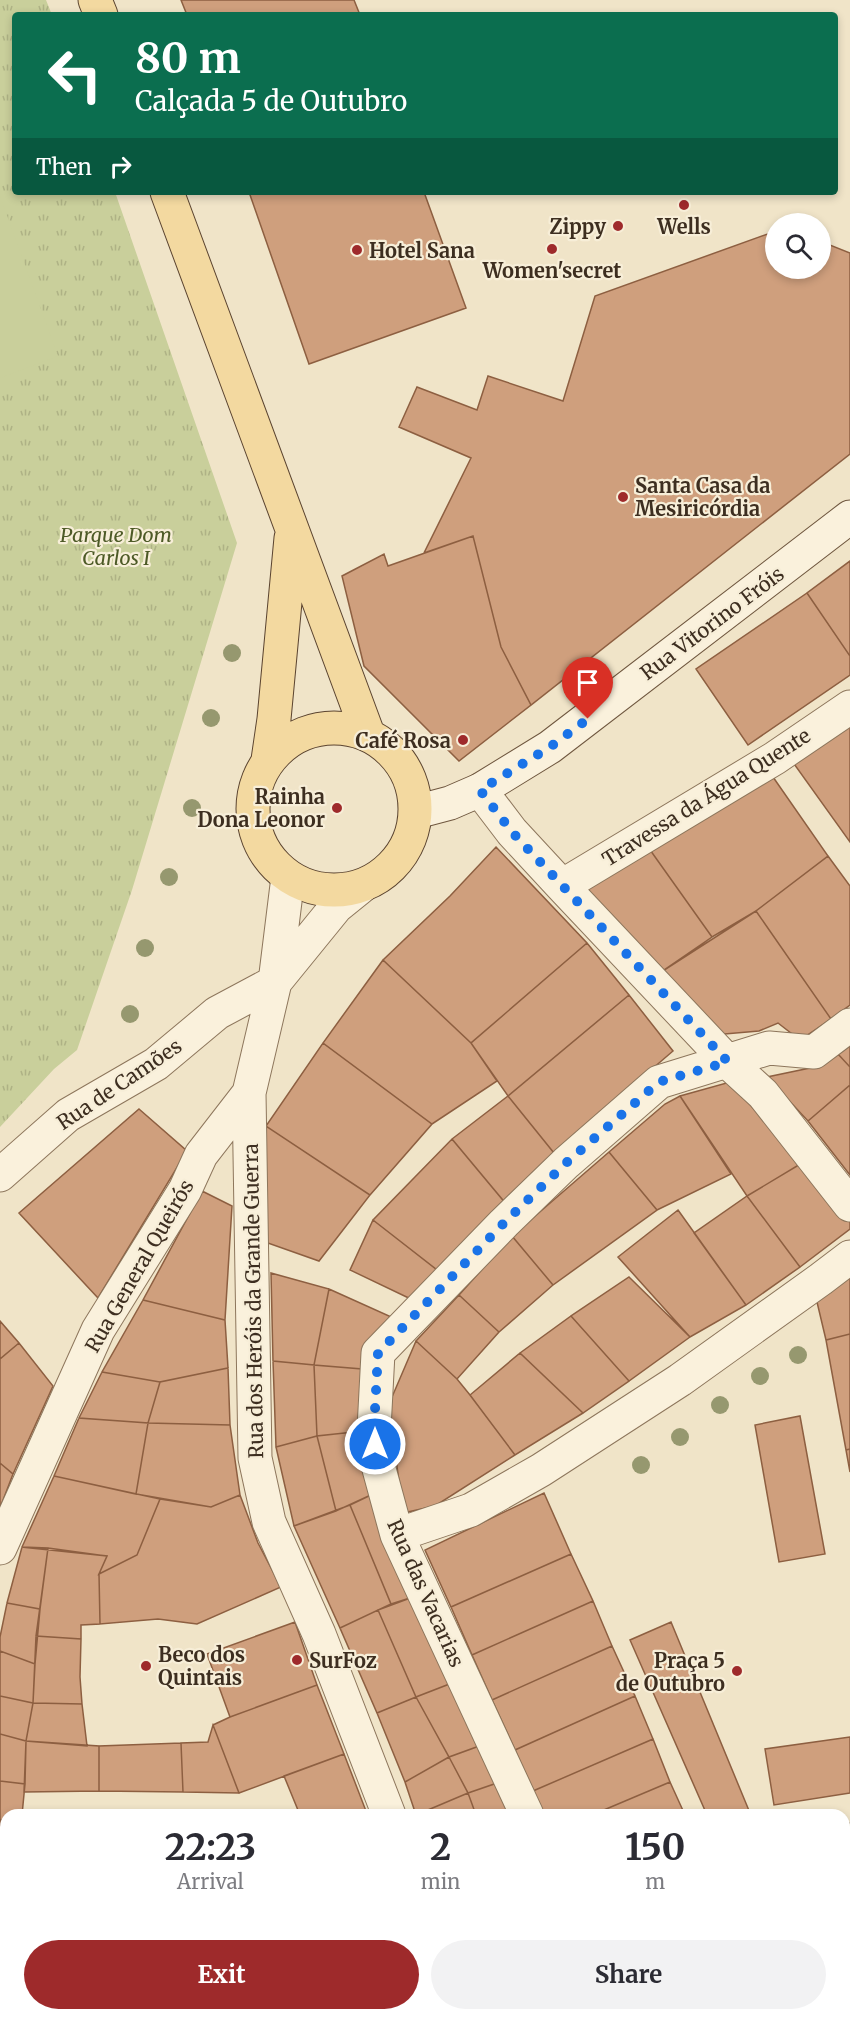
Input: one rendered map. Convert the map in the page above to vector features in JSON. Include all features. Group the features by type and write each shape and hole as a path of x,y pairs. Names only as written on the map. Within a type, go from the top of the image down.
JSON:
{"main road":[{"path":"167,195 368,734"},
{"path":"268,760 289,741 314,729 341,727 368,734 382,742 404,766 411,780 416,812 411,836 400,857 376,879 362,886 337,890 312,888 288,877 272,862 260,844 253,823 253,801 258,779 268,760 274,719 292,528"}],"street":[{"name":"Rua Vitorino Fróis","path":"416,812 450,803 480,790 550,747 850,517"},
{"name":"Travessa da Água Quente","path":"562,886 775,758 850,707"},
{"path":"480,790 512,832 562,886 728,1062 763,1094 850,1205"},
{"name":"Rua dos Heróis da Grande Guerra","path":"288,877 275,982 249,1093 255,1458 269,1522 319,1634 387,1809"},
{"path":"275,982 336,908 362,886"},
{"name":"Rua de Camões","path":"0,1175 68,1115 156,1064 217,1013 275,982"},
{"name":"Rua das Vacarias","path":"524,1809 397,1535 376,1458 374,1429 378,1353 558,1170 659,1082 769,1048 814,1052 850,1025"},
{"name":"Rua General Queirós","path":"0,1548 98,1330 185,1190 201,1155 249,1093"},
{"path":"397,1535 471,1510 541,1470 680,1380 850,1257"}],"green space":[{"name":"Parque Dom Carlos I","path":"0,0 46,0 51,12 12,12 12,195 116,195 237,543 132,890 77,1050 54,1069 0,1127"},
{"path":"0,196 58,356 0,378"}],"building":[{"path":"181,0 354,0 359,12 186,12"},
{"name":"Hotel Sana","path":"250,195 425,195 466,308 309,364"},
{"name":"Santa Casa da Mesiricórdia","path":"765,235 765,279 831,279 831,245 850,253 850,454 531,705 501,647 473,536 424,553 471,458 399,427 417,387 477,410 488,376 563,401 595,296"},
{"path":"473,536 501,647 531,705 459,761 364,666 342,576 384,554 388,566"},
{"path":"850,561 850,656 807,593"},
{"path":"807,593 850,656 850,675 748,745 696,669"},
{"path":"850,722 850,842 792,761"},
{"path":"773,777 828,856 756,911 712,937 648,847"},
{"path":"496,847 587,943 471,1043 383,960 450,896"},
{"path":"648,847 712,937 658,974 582,888"},
{"path":"828,856 850,886 850,1005 831,1019 756,911"},
{"path":"756,911 831,1019 800,1040 778,1023 759,1031 713,1035 658,974"},
{"path":"587,943 629,995 508,1096 471,1043"},
{"path":"383,960 471,1043 497,1081 432,1124 323,1043"},
{"path":"629,995 673,1051 554,1153 508,1096"},
{"path":"323,1043 432,1124 370,1195 266,1126"},
{"path":"850,1045 850,1067 838,1054"},
{"path":"838,1054 850,1067 850,1085 808,1121 767,1077 810,1068"},
{"path":"730,1082 802,1163 747,1196 680,1096"},
{"path":"850,1085 850,1175 808,1121"},
{"path":"508,1096 554,1153 507,1205 452,1139"},
{"path":"680,1096 731,1174 657,1210 609,1152 665,1104"},
{"path":"139,1109 187,1151 98,1298 19,1213"},
{"path":"266,1126 370,1195 319,1261 265,1242"},
{"path":"452,1139 507,1205 441,1273 373,1220"},
{"path":"609,1152 657,1210 553,1285 512,1236"},
{"path":"802,1163 850,1222 850,1229 800,1267 747,1196"},
{"path":"202,1191 232,1206 225,1320 143,1300"},
{"path":"747,1196 800,1267 746,1305 694,1233"},
{"path":"678,1210 746,1305 690,1337 618,1257"},
{"path":"373,1220 441,1273 415,1301 350,1270"},
{"path":"512,1236 553,1285 499,1332 459,1295"},
{"path":"271,1273 329,1289 314,1365 273,1361"},
{"path":"850,1276 850,1334 826,1340 817,1302"},
{"path":"629,1277 690,1337 629,1381 571,1316"},
{"path":"329,1289 398,1320 362,1369 314,1365"},
{"path":"459,1295 499,1332 457,1379 416,1341"},
{"path":"143,1300 225,1320 228,1368 160,1382 102,1372"},
{"path":"571,1316 629,1381 583,1413 520,1353"},
{"path":"0,1321 19,1343 0,1359"},
{"path":"850,1334 850,1449 846,1450 826,1340"},
{"path":"416,1341 457,1379 515,1455 435,1506 403,1513 389,1404"},
{"path":"19,1343 53,1386 13,1474 0,1463 0,1359"},
{"path":"520,1353 583,1413 515,1455 470,1395"},
{"path":"273,1361 314,1365 317,1436 276,1447"},
{"path":"314,1365 362,1369 363,1431 317,1436"},
{"path":"228,1368 230,1425 148,1423 160,1382"},
{"path":"102,1372 160,1382 148,1423 79,1418"},
{"path":"800,1416 825,1554 779,1562 755,1425"},
{"path":"79,1418 148,1423 136,1494 54,1476"},
{"path":"148,1423 230,1425 240,1495 211,1507 136,1494"},
{"path":"363,1431 373,1494 336,1511 317,1436"},
{"path":"317,1436 336,1511 294,1526 276,1447"},
{"path":"850,1449 850,1472 846,1450"},
{"path":"0,1463 13,1474 0,1508"},
{"path":"54,1476 160,1499 137,1555 99,1574 107,1556 22,1547"},
{"path":"544,1493 571,1554 451,1607 425,1550"},
{"path":"373,1494 413,1597 391,1604 350,1505"},
{"path":"240,1495 258,1543 281,1587 197,1624 158,1619 100,1624 99,1574 137,1555 160,1499 211,1507"},
{"path":"350,1505 391,1604 340,1628 294,1526"},
{"path":"22,1547 48,1548 40,1609 7,1603"},
{"path":"48,1548 107,1556 99,1574 100,1624 81,1625 81,1639 36,1636"},
{"path":"571,1554 593,1601 472,1655 451,1607"},
{"path":"413,1597 452,1683 416,1697 378,1610"},
{"path":"593,1601 612,1646 492,1700 472,1655"},
{"path":"7,1603 40,1609 35,1664 0,1651 0,1637"},
{"path":"378,1610 416,1697 377,1713 340,1628"},
{"path":"295,1622 317,1685 230,1717 207,1654"},
{"path":"671,1622 748,1809 704,1809 630,1640"},
{"path":"36,1636 81,1639 82,1704 33,1703"},
{"path":"612,1646 635,1696 515,1750 492,1700"},
{"path":"0,1651 35,1664 33,1703 0,1696"},
{"path":"452,1683 482,1745 449,1757 416,1697"},
{"path":"317,1685 344,1754 239,1793 213,1725"},
{"path":"0,1696 33,1703 26,1741 0,1734"},
{"path":"635,1696 653,1739 533,1791 515,1750"},
{"path":"416,1697 449,1757 405,1782 377,1713"},
{"path":"33,1703 82,1704 87,1746 26,1741"},
{"path":"213,1725 239,1793 183,1792 181,1743 208,1742"},
{"path":"0,1734 26,1741 25,1784 0,1781"},
{"path":"850,1737 850,1793 774,1805 765,1749"},
{"path":"653,1739 670,1782 606,1809 541,1809 533,1791"},
{"path":"26,1741 99,1746 99,1791 24,1792"},
{"path":"181,1743 183,1792 99,1791 99,1746"},
{"path":"482,1745 500,1782 468,1793 449,1757"},
{"path":"344,1754 365,1809 298,1809 284,1776"},
{"path":"449,1757 468,1793 430,1809 414,1809 405,1782"},
{"path":"0,1781 25,1784 23,1809 0,1809"},
{"path":"500,1782 513,1809 474,1809 468,1793"},
{"path":"670,1782 682,1809 606,1809"},
{"path":"468,1793 474,1809 430,1809"}],"place":[{"name":"Wells","path":"684,205"},
{"name":"Zippy","path":"618,226"},
{"name":"Women'secret","path":"552,249"},
{"name":"Hotel Sana","path":"357,250"},
{"name":"Santa Casa da Mesiricórdia","path":"623,497"},
{"name":"Café Rosa","path":"463,740"},
{"name":"Rainha Dona Leonor","path":"337,808"},
{"name":"SurFoz","path":"297,1660"},
{"name":"Beco dos Quintais","path":"146,1666"},
{"name":"Praça 5 de Outubro","path":"737,1671"}],"route":[{"path":"375,1444 378,1353 504,1223 566,1163 659,1082 728,1062 512,832 480,790 520,767 588,719"}]}
